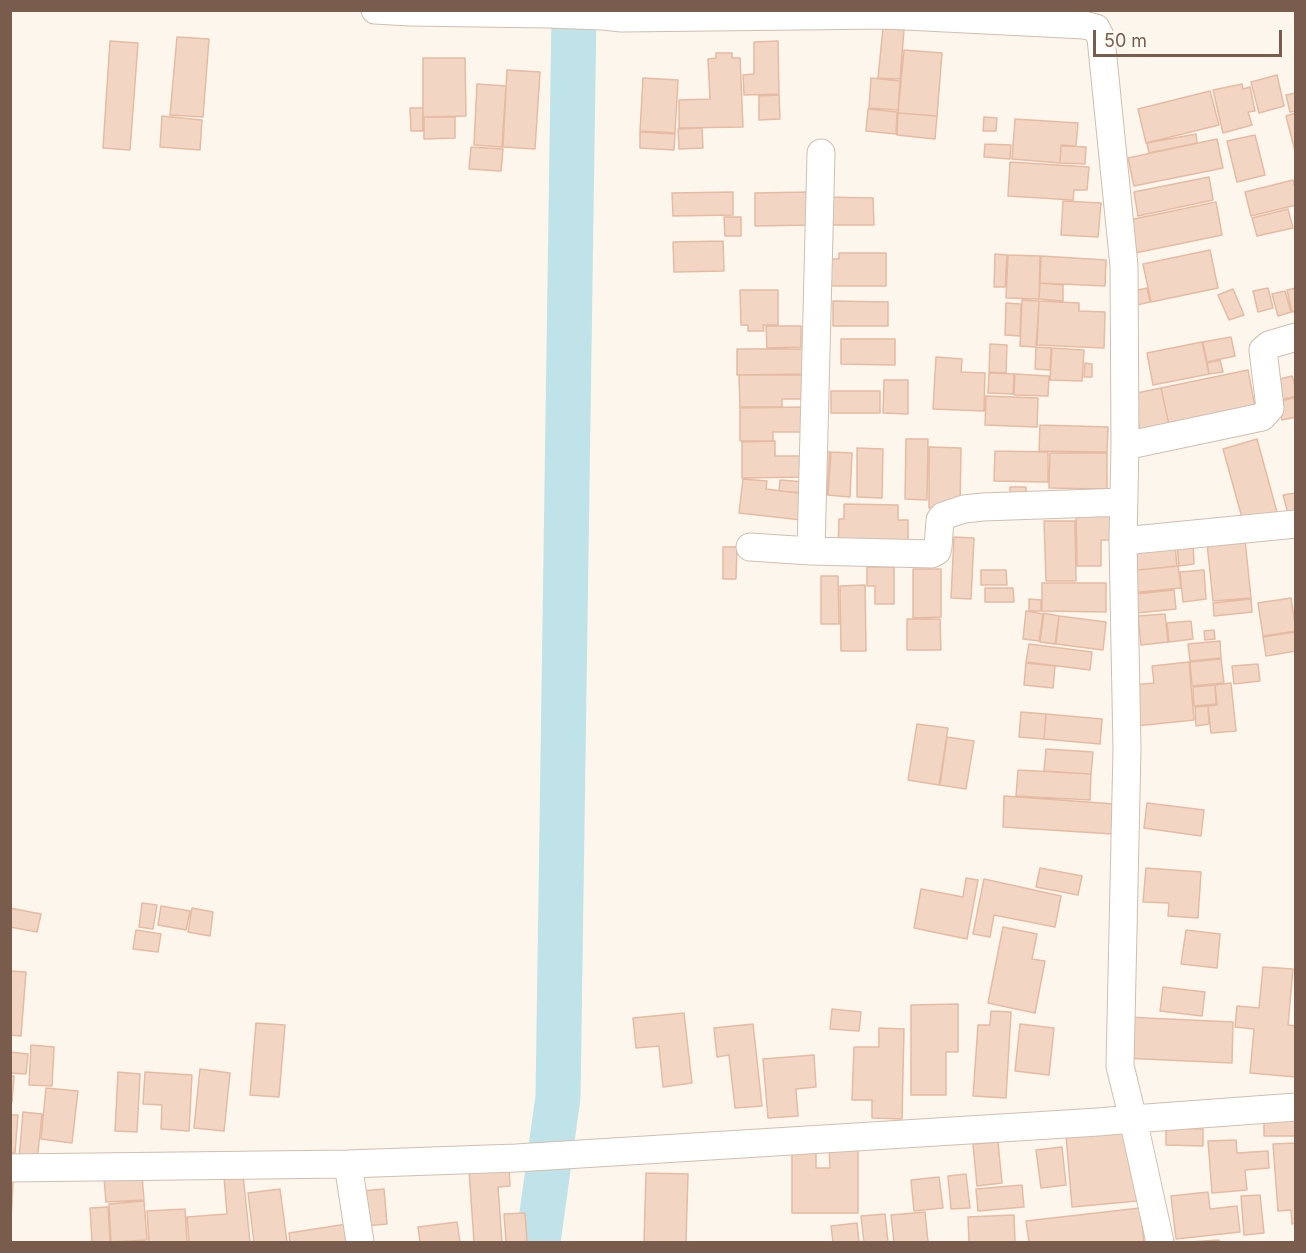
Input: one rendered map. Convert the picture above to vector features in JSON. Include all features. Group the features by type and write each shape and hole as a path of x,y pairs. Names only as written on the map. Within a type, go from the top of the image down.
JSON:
{"street":[{"path":"375,10 547,14 886,15 1084,25 1096,28 1101,38 1124,266 1123,541 1127,749 1120,1066 1134,1119 1160,1242"},
{"path":"811,551 821,153"},
{"path":"1125,446 1262,417 1270,408 1263,350 1269,345 1296,337"},
{"path":"750,547 932,554 937,551 938,547 940,520 943,516 956,511 983,507 1124,502"},
{"path":"1123,541 1296,524"},
{"path":"10,1168 348,1164 516,1158 1098,1122 1296,1107"},
{"path":"348,1164 360,1242"}],"building":[{"path":"883,28 904,30 900,79 878,78"},
{"path":"177,37 209,39 203,117 170,115"},
{"path":"110,41 138,43 130,150 103,148"},
{"path":"778,41 779,94 744,95 743,75 754,74 754,42"},
{"path":"904,50 942,53 937,116 898,113"},
{"path":"716,53 732,53 732,58 740,58 743,127 679,128 679,100 710,99 708,59 716,58"},
{"path":"423,58 465,58 466,116 423,117"},
{"path":"507,70 540,72 535,149 503,147"},
{"path":"1277,75 1284,106 1259,113 1251,82"},
{"path":"643,78 678,80 675,133 640,131"},
{"path":"871,78 900,81 898,110 869,108"},
{"path":"477,84 506,86 502,147 474,145"},
{"path":"1242,84 1243,89 1250,87 1255,111 1248,112 1252,125 1223,133 1213,90"},
{"path":"1210,91 1219,125 1146,143 1138,109"},
{"path":"1296,93 1296,111 1290,112 1286,95"},
{"path":"779,95 780,119 759,120 759,96"},
{"path":"410,108 423,108 423,131 411,131"},
{"path":"868,109 897,112 896,134 866,131"},
{"path":"898,113 937,116 935,139 897,135"},
{"path":"1296,113 1296,155 1286,116"},
{"path":"162,116 202,120 200,150 160,147"},
{"path":"424,117 455,117 455,138 424,139"},
{"path":"984,117 997,118 996,131 983,131"},
{"path":"1015,119 1078,123 1076,146 1061,145 1060,163 1012,159"},
{"path":"702,128 703,148 679,149 678,129"},
{"path":"640,132 675,134 674,150 640,148"},
{"path":"1196,134 1197,143 1149,153 1147,143"},
{"path":"1255,135 1265,175 1237,182 1227,141"},
{"path":"1217,139 1223,168 1134,186 1128,158"},
{"path":"985,144 1011,145 1010,159 984,157"},
{"path":"1061,146 1086,147 1085,164 1060,163"},
{"path":"471,147 503,149 501,171 469,169"},
{"path":"1010,162 1089,167 1087,190 1074,190 1073,200 1008,196"},
{"path":"1209,177 1213,200 1138,216 1134,192"},
{"path":"1293,180 1296,205 1251,216 1245,192"},
{"path":"733,192 733,215 673,216 672,193"},
{"path":"810,192 810,225 755,226 755,193"},
{"path":"824,197 873,198 874,225 824,225"},
{"path":"1063,201 1101,203 1098,237 1061,235"},
{"path":"1216,202 1222,235 1135,253 1129,220"},
{"path":"1288,209 1293,228 1257,236 1252,218"},
{"path":"724,217 741,217 741,236 725,236"},
{"path":"723,241 724,271 674,272 673,242"},
{"path":"1210,250 1218,288 1151,302 1143,264"},
{"path":"839,253 886,253 886,286 824,286 824,259 839,259"},
{"path":"995,254 1007,255 1005,287 994,287"},
{"path":"1008,255 1040,256 1039,299 1006,298"},
{"path":"1041,256 1106,260 1105,286 1040,283"},
{"path":"1040,283 1063,285 1063,301 1039,299"},
{"path":"1147,288 1150,302 1132,306 1129,292"},
{"path":"1268,288 1273,308 1258,312 1253,291"},
{"path":"1296,288 1296,311 1292,312 1287,290"},
{"path":"1233,289 1244,315 1229,320 1218,295"},
{"path":"740,290 778,290 778,325 763,325 764,331 748,331 748,325 741,325"},
{"path":"1285,291 1291,312 1278,316 1272,294"},
{"path":"1022,300 1039,301 1036,347 1020,346"},
{"path":"833,301 888,302 888,326 833,326"},
{"path":"1039,301 1079,303 1079,311 1105,312 1104,348 1037,345"},
{"path":"1006,303 1021,304 1020,336 1005,335"},
{"path":"766,326 801,326 801,347 767,348"},
{"path":"1231,337 1235,356 1207,362 1203,342"},
{"path":"841,339 895,339 895,365 841,364"},
{"path":"1202,342 1209,374 1153,385 1147,353"},
{"path":"990,344 1007,345 1006,373 989,372"},
{"path":"1036,347 1051,348 1050,370 1035,369"},
{"path":"1052,348 1084,350 1082,381 1050,380"},
{"path":"737,349 806,349 806,374 737,375"},
{"path":"936,357 962,359 961,372 985,373 984,411 933,409"},
{"path":"1220,360 1223,372 1209,374 1207,363"},
{"path":"1085,363 1092,364 1092,377 1084,377"},
{"path":"1248,370 1255,407 1169,425 1161,388"},
{"path":"989,373 1014,374 1013,394 988,393"},
{"path":"1015,374 1049,376 1048,396 1014,395"},
{"path":"739,375 807,375 807,399 782,399 782,407 740,407"},
{"path":"1292,376 1296,396 1277,401 1272,381"},
{"path":"884,380 908,380 908,414 883,413"},
{"path":"1161,388 1169,425 1140,430 1132,394"},
{"path":"831,391 880,391 880,413 831,413"},
{"path":"986,396 1038,398 1037,427 985,425"},
{"path":"1296,397 1296,417 1282,420 1278,402"},
{"path":"807,407 807,432 773,432 773,441 740,441 740,408"},
{"path":"1040,425 1108,427 1107,452 1039,451"},
{"path":"906,439 928,439 927,500 905,499"},
{"path":"1257,439 1278,516 1244,525 1223,449"},
{"path":"775,441 775,456 807,456 808,477 742,478 742,442"},
{"path":"929,447 961,448 960,509 929,508"},
{"path":"857,448 883,449 882,498 857,497"},
{"path":"817,451 830,452 827,495 814,495"},
{"path":"995,451 1048,452 1048,482 994,481"},
{"path":"831,452 852,453 850,497 828,495"},
{"path":"1050,453 1107,453 1107,489 1049,488"},
{"path":"743,479 767,481 766,489 805,494 802,520 739,513"},
{"path":"780,480 806,482 805,493 779,491"},
{"path":"1010,487 1026,487 1026,501 1010,501"},
{"path":"1296,493 1296,516 1289,517 1283,495"},
{"path":"844,504 898,505 898,520 908,520 908,550 838,549 839,519 844,519"},
{"path":"1076,512 1111,512 1111,540 1101,540 1101,566 1077,566"},
{"path":"1044,521 1075,521 1076,581 1046,581"},
{"path":"954,537 974,538 971,599 951,598"},
{"path":"1245,540 1251,598 1213,601 1207,543"},
{"path":"1193,543 1194,564 1179,566 1177,545"},
{"path":"1175,545 1177,566 1128,571 1126,549"},
{"path":"723,547 737,547 736,579 723,579"},
{"path":"1178,566 1181,588 1130,593 1128,571"},
{"path":"867,567 894,567 894,604 875,604 875,586 867,586"},
{"path":"913,569 941,569 941,617 913,618"},
{"path":"981,570 1006,570 1007,585 981,585"},
{"path":"1204,570 1206,599 1183,602 1180,572"},
{"path":"821,576 838,576 839,624 821,624"},
{"path":"1042,583 1106,583 1106,612 1042,611"},
{"path":"865,585 866,651 841,651 840,586"},
{"path":"985,588 1013,588 1014,602 985,602"},
{"path":"1174,590 1176,609 1137,613 1136,594"},
{"path":"1291,598 1296,631 1263,636 1258,603"},
{"path":"1029,599 1041,600 1041,611 1029,611"},
{"path":"1251,599 1252,612 1214,616 1213,603"},
{"path":"1026,611 1043,614 1039,641 1023,639"},
{"path":"1044,613 1059,616 1055,644 1040,642"},
{"path":"1165,614 1168,642 1141,645 1138,616"},
{"path":"1059,616 1106,622 1103,650 1056,644"},
{"path":"907,619 940,619 941,650 907,650"},
{"path":"1191,621 1193,639 1169,642 1167,623"},
{"path":"1214,630 1215,639 1205,640 1204,631"},
{"path":"1295,632 1296,651 1266,656 1263,637"},
{"path":"1220,641 1221,658 1190,661 1188,644"},
{"path":"1029,644 1092,652 1090,670 1026,662"},
{"path":"1221,659 1224,683 1192,686 1190,662"},
{"path":"1189,662 1194,720 1136,726 1133,685 1154,683 1152,666"},
{"path":"1026,663 1055,666 1053,688 1024,685"},
{"path":"1258,664 1260,681 1234,684 1232,666"},
{"path":"1231,683 1236,731 1211,733 1208,706 1217,705 1215,685"},
{"path":"1215,685 1216,704 1194,706 1193,687"},
{"path":"1208,706 1209,724 1196,726 1195,707"},
{"path":"1021,712 1046,714 1044,739 1019,737"},
{"path":"1046,714 1102,719 1100,744 1044,739"},
{"path":"917,724 948,728 939,785 908,780"},
{"path":"947,737 974,741 966,789 940,785"},
{"path":"1046,749 1093,752 1091,774 1044,771"},
{"path":"1018,770 1091,774 1090,800 1016,796"},
{"path":"1004,796 1115,804 1113,834 1003,827"},
{"path":"1147,803 1204,810 1201,836 1144,828"},
{"path":"1040,868 1082,876 1078,895 1036,887"},
{"path":"1146,868 1201,872 1198,918 1168,916 1169,903 1143,902"},
{"path":"966,878 978,880 967,939 914,928 921,889 963,897"},
{"path":"984,879 1061,896 1055,927 994,915 990,937 973,934"},
{"path":"142,903 157,905 153,929 139,927"},
{"path":"161,906 190,911 186,930 158,925"},
{"path":"10,908 41,914 37,932 10,927"},
{"path":"192,908 213,912 210,936 188,932"},
{"path":"1003,927 1037,934 1032,959 1045,961 1035,1013 988,1003"},
{"path":"136,930 161,934 158,952 133,949"},
{"path":"1186,930 1220,934 1217,968 1181,964"},
{"path":"1263,967 1293,969 1288,1025 1296,1026 1296,1077 1250,1073 1254,1029 1235,1027 1237,1006 1259,1008"},
{"path":"10,971 26,972 21,1036 10,1035"},
{"path":"1163,987 1205,992 1202,1016 1160,1011"},
{"path":"958,1004 958,1052 946,1052 946,1095 911,1095 911,1005"},
{"path":"832,1009 861,1012 859,1031 830,1029"},
{"path":"991,1011 1011,1012 1006,1098 973,1096 978,1025 990,1025"},
{"path":"684,1013 692,1083 663,1087 659,1046 636,1048 633,1018"},
{"path":"1125,1017 1233,1022 1232,1063 1123,1058"},
{"path":"256,1023 285,1025 279,1097 250,1095"},
{"path":"753,1024 762,1106 735,1108 729,1055 717,1057 714,1028"},
{"path":"1020,1024 1054,1028 1049,1075 1015,1071"},
{"path":"879,1028 904,1029 902,1119 872,1118 872,1100 852,1100 854,1047 879,1047"},
{"path":"31,1045 54,1047 52,1086 29,1085"},
{"path":"10,1052 28,1054 26,1074 10,1073"},
{"path":"814,1055 816,1087 796,1089 798,1116 768,1118 763,1059"},
{"path":"200,1069 230,1073 224,1131 194,1128"},
{"path":"118,1072 140,1074 137,1132 115,1131"},
{"path":"145,1072 192,1075 189,1131 161,1129 162,1105 143,1104"},
{"path":"10,1076 14,1076 12,1102 10,1102"},
{"path":"46,1088 78,1091 72,1143 41,1139"},
{"path":"23,1112 42,1114 37,1161 19,1159"},
{"path":"10,1115 18,1115 15,1153 10,1153"},
{"path":"1264,1119 1296,1119 1296,1136 1264,1136"},
{"path":"1166,1128 1203,1129 1203,1146 1166,1145"},
{"path":"1130,1129 1137,1201 1072,1207 1066,1135"},
{"path":"1236,1140 1237,1153 1268,1151 1269,1168 1245,1170 1247,1190 1212,1193 1208,1141"},
{"path":"998,1142 1002,1183 977,1186 973,1144"},
{"path":"1296,1143 1296,1223 1292,1224 1291,1210 1278,1211 1273,1144"},
{"path":"829,1146 858,1147 858,1213 792,1213 792,1153 816,1153 816,1168 830,1168"},
{"path":"1062,1147 1066,1185 1041,1188 1036,1150"},
{"path":"509,1167 510,1186 498,1187 502,1242 474,1242 469,1170"},
{"path":"646,1173 688,1174 686,1242 644,1242"},
{"path":"966,1174 970,1208 951,1209 948,1176"},
{"path":"243,1175 250,1242 189,1242 187,1217 227,1214 224,1177"},
{"path":"142,1176 144,1200 106,1202 104,1179"},
{"path":"939,1177 943,1208 914,1211 911,1180"},
{"path":"10,1182 13,1182 10,1240"},
{"path":"1022,1185 1024,1207 978,1211 976,1189"},
{"path":"280,1189 287,1242 254,1242 248,1193"},
{"path":"384,1189 387,1224 365,1226 362,1191"},
{"path":"1208,1192 1210,1209 1237,1206 1240,1232 1176,1239 1171,1196"},
{"path":"1260,1195 1264,1233 1244,1235 1241,1196"},
{"path":"144,1201 147,1240 111,1242 109,1204"},
{"path":"108,1207 110,1242 92,1242 90,1208"},
{"path":"1140,1208 1144,1242 1029,1242 1026,1221"},
{"path":"185,1209 187,1242 149,1242 147,1211"},
{"path":"925,1212 928,1242 894,1242 891,1215"},
{"path":"525,1213 527,1242 506,1242 504,1214"},
{"path":"885,1214 888,1242 864,1242 861,1216"},
{"path":"1014,1215 1015,1242 969,1242 968,1217"},
{"path":"457,1222 460,1242 420,1242 418,1227"},
{"path":"857,1223 859,1242 833,1242 831,1226"},
{"path":"347,1224 350,1242 290,1242 289,1233"},
{"path":"1219,1240 1220,1242 1189,1242"}],"waterway":[{"path":"538,1242 558,1097 574,10"}]}
